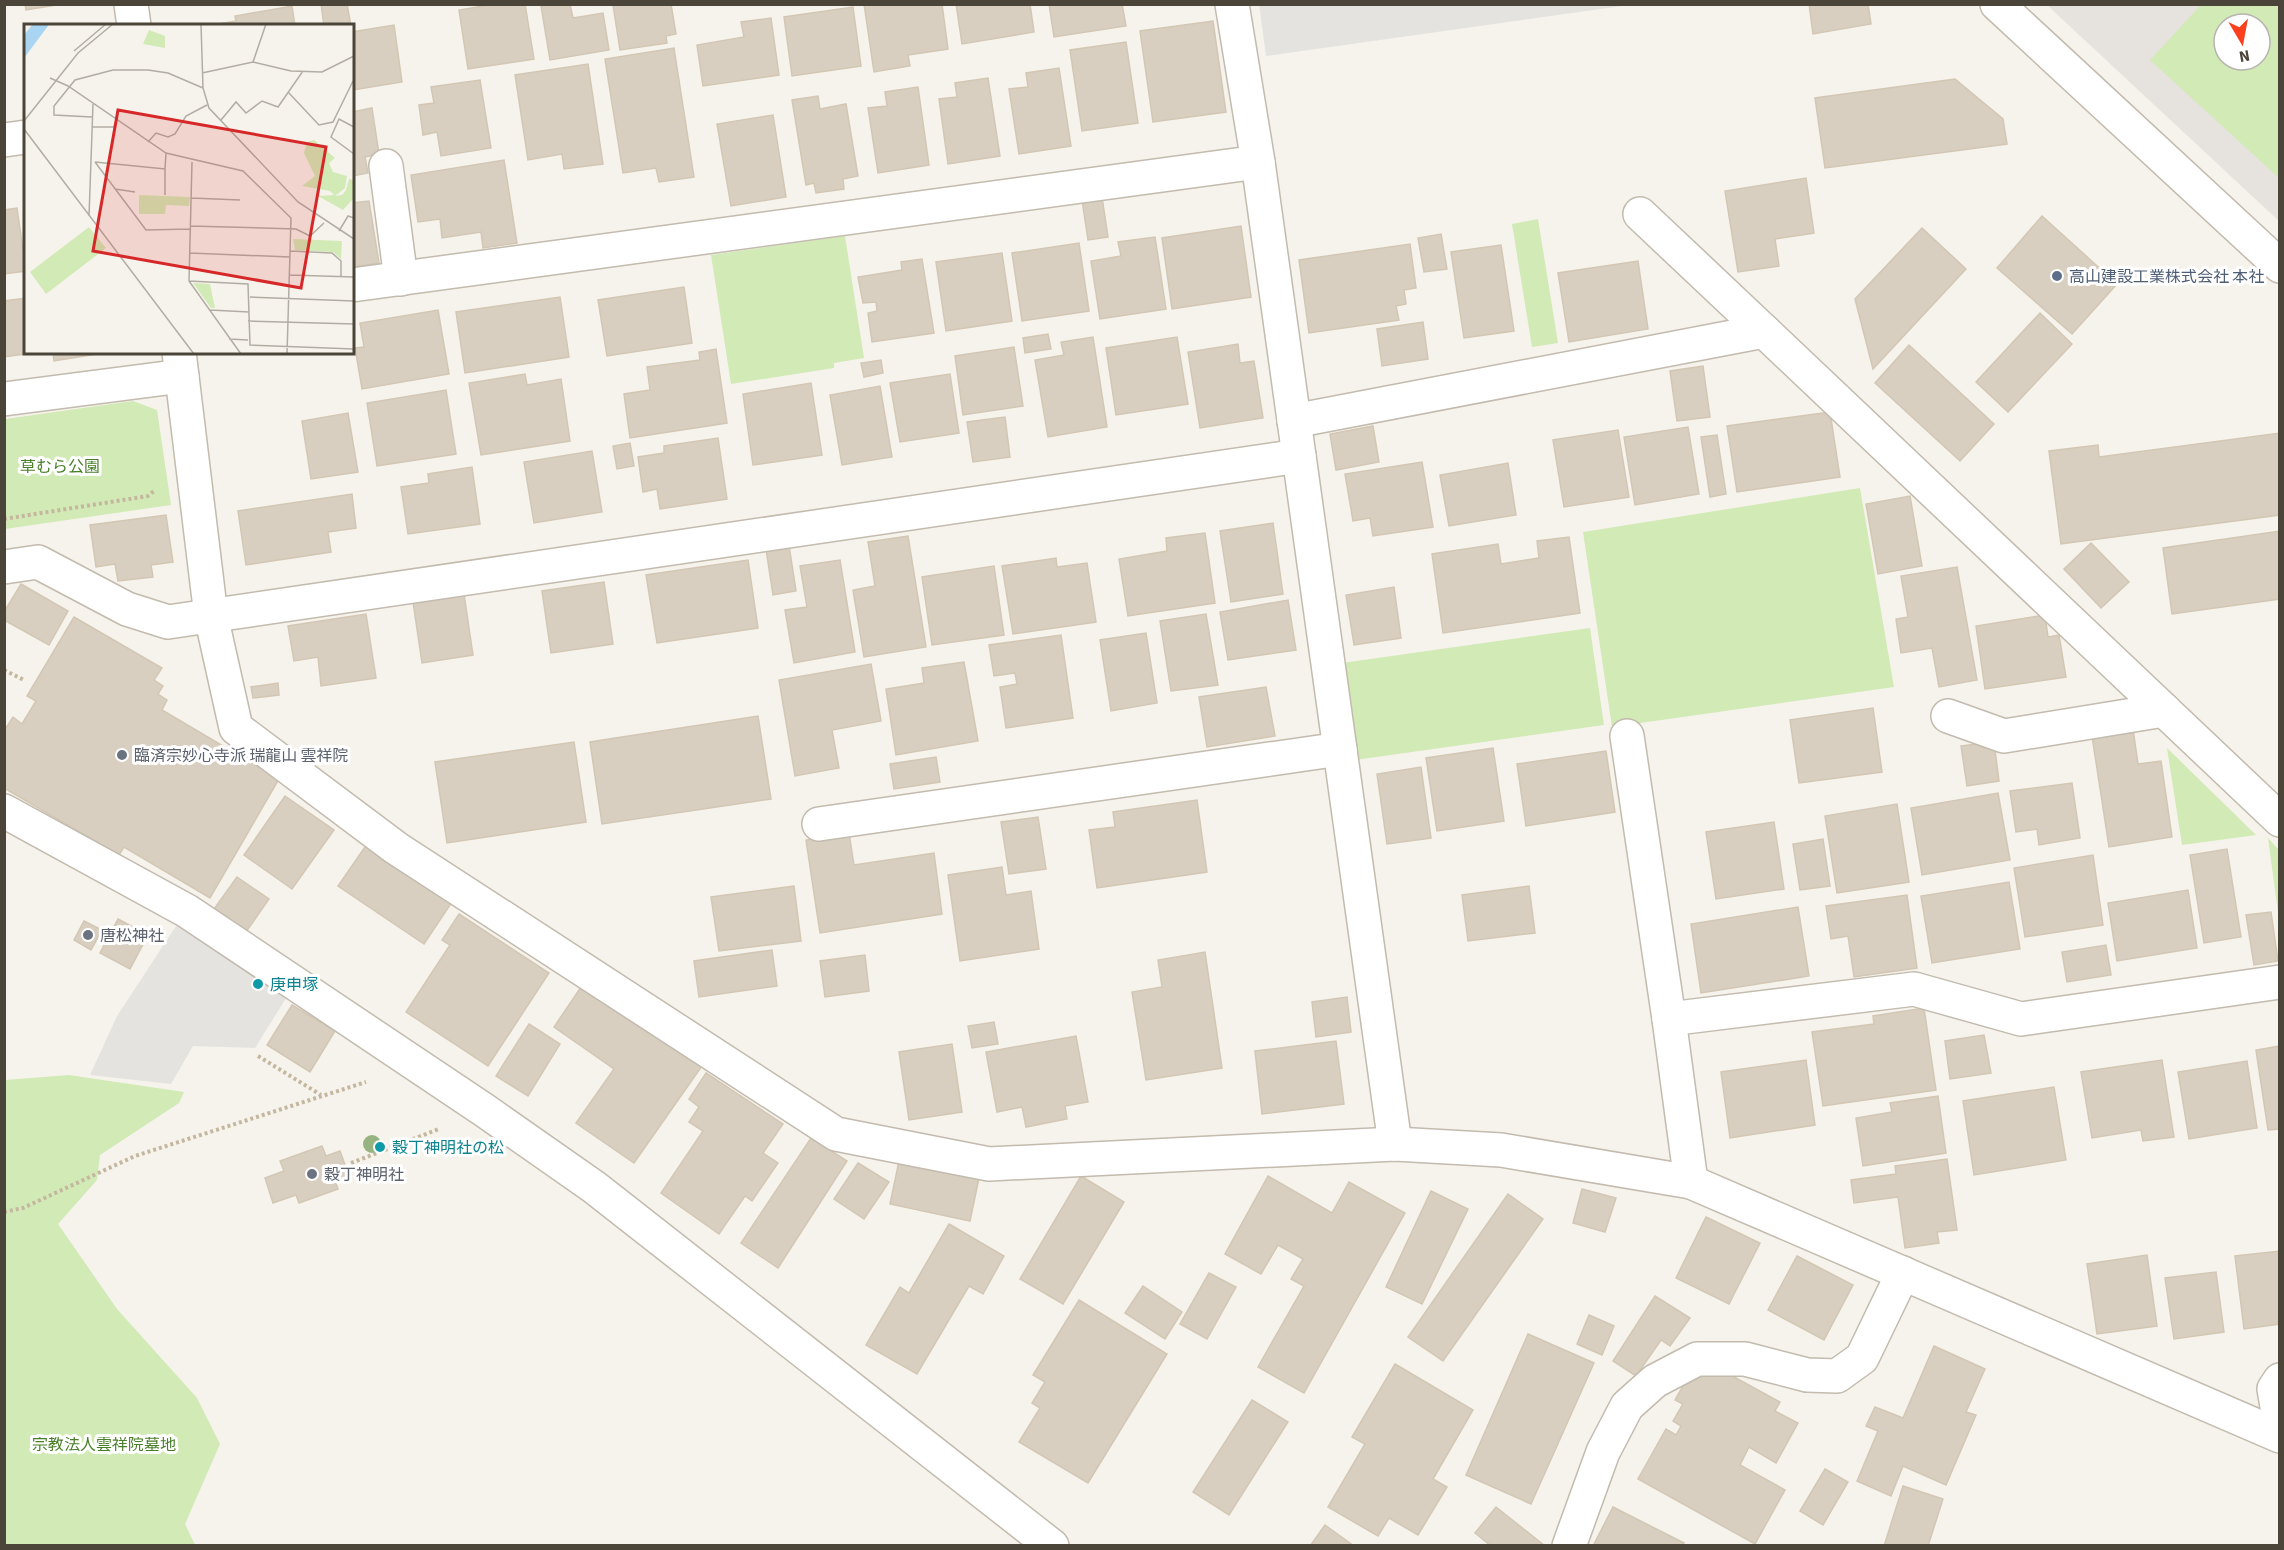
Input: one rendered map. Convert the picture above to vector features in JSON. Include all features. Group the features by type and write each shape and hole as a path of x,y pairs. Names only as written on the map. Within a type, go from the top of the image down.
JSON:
{"street":[{"path":"132,4 134,24"},
{"path":"1232,4 1258,162 1395,1144"},
{"path":"1997,4 2280,266"},
{"path":"4,140 24,137"},
{"path":"354,285 1258,162"},
{"path":"386,166 401,279"},
{"path":"1640,214 2280,820"},
{"path":"1294,421 1764,331"},
{"path":"4,399 181,364 211,616 236,728 396,848 837,1134 989,1164 1395,1144 1502,1150 1690,1182 2280,1436"},
{"path":"4,567 38,562 127,609 168,622 1299,456"},
{"path":"1948,716 2004,736 2164,710"},
{"path":"1627,736 1690,1182"},
{"path":"819,824 1340,749"},
{"path":"4,811 187,910 594,1187 1052,1545"},
{"path":"1668,1019 1914,988 2022,1019 2280,982"},
{"path":"1569,1545 1603,1452 1622,1415 1627,1406 1655,1381 1697,1359 1745,1359 1807,1375 1837,1376 1862,1358 1903,1273"},
{"path":"2280,1380 2274,1389 2280,1424"}],"path":[{"path":"4,519 148,496 157,489"},
{"path":"4,670 24,680"},
{"path":"258,1056 322,1095"},
{"path":"4,1212 23,1208 135,1156 418,1066"},
{"path":"351,1163 438,1130"}],"shaded area":[{"path":"1259,4 1629,4 1629,5 1266,56"},
{"path":"2047,5 2279,5 2279,221"},
{"path":"178,923 288,995 255,1048 193,1046 171,1084 90,1075 117,1016"}],"green space":[{"path":"2201,5 2279,5 2279,178 2150,60"},
{"path":"1538,219 1558,343 1532,347 1512,224"},
{"path":"845,236 864,358 834,363 834,368 731,384 711,255"},
{"name":"草むら公園","path":"133,401 157,410 171,505 5,529 5,419"},
{"path":"1860,488 1894,687 1612,727 1583,532"},
{"path":"1590,628 1604,725 1355,760 1342,663"},
{"path":"2167,748 2256,835 2182,845"},
{"path":"2268,838 2279,850 2279,920"},
{"name":"宗教法人雲祥院墓地","path":"69,1075 184,1092 179,1103 100,1155 97,1180 58,1224 117,1309 197,1398 220,1444 185,1524 195,1545 5,1545 5,1080"}],"building":[{"path":"25,4 63,4 26,10"},
{"path":"321,4 347,4 351,24 324,24"},
{"path":"495,4 525,4 534,59 468,69 459,10"},
{"path":"570,4 573,18 603,13 609,50 550,60 541,6"},
{"path":"671,4 676,34 666,36 667,43 620,50 613,5"},
{"path":"864,4 942,4 948,49 908,55 910,66 874,72"},
{"path":"956,4 1030,4 1034,32 962,44"},
{"path":"1049,4 1122,4 1126,26 1054,37"},
{"path":"1809,4 1868,4 1871,24 1813,34"},
{"path":"292,6 295,24 219,24 236,21 235,16"},
{"path":"853,7 861,66 792,76 784,17"},
{"path":"771,18 779,75 703,86 697,45 744,37 741,22"},
{"path":"1213,21 1226,112 1153,122 1140,31"},
{"path":"394,25 402,82 354,90 354,32"},
{"path":"1126,42 1138,123 1082,131 1070,50"},
{"path":"674,48 694,177 659,182 656,168 623,173 605,59"},
{"path":"588,64 603,164 564,169 562,154 528,160 515,75"},
{"path":"1059,68 1071,146 1019,154 1009,89 1028,87 1026,73"},
{"path":"988,78 1000,156 948,164 939,99 957,97 955,83"},
{"path":"1955,79 2003,119 2007,144 1825,168 1815,98"},
{"path":"480,80 491,148 441,156 437,132 423,135 419,105 434,103 431,87"},
{"path":"918,87 929,165 878,173 868,108 887,106 885,92"},
{"path":"818,96 820,109 846,104 858,176 843,179 844,189 816,193 814,183 806,185 792,100"},
{"path":"372,108 379,154 365,157 368,173 354,176 354,112"},
{"path":"773,115 786,197 731,206 717,124"},
{"path":"504,160 517,243 483,248 481,232 442,238 440,219 418,222 411,175"},
{"path":"1806,178 1814,233 1775,239 1779,266 1738,272 1725,191"},
{"path":"1102,197 1108,237 1088,240 1082,200"},
{"path":"369,201 379,263 354,267 354,203"},
{"path":"17,208 24,271 4,274 4,210"},
{"name":"高山建設工業株式会社 本社","path":"2042,216 2117,284 2072,334 1997,268"},
{"path":"1241,226 1251,297 1172,309 1162,238"},
{"path":"1922,228 1966,269 1873,369 1855,299"},
{"path":"1441,234 1447,269 1424,272 1418,238"},
{"path":"1155,237 1166,309 1100,319 1091,261 1121,256 1118,242"},
{"path":"1079,243 1089,311 1022,321 1012,253"},
{"path":"1410,244 1416,288 1404,290 1406,304 1396,306 1399,320 1309,333 1299,260"},
{"path":"1501,245 1514,331 1464,338 1451,252"},
{"path":"1002,253 1012,321 946,331 936,262"},
{"path":"922,259 934,333 872,342 868,313 877,311 876,302 863,303 858,277 902,270 901,262"},
{"path":"1638,261 1648,329 1569,342 1558,273"},
{"path":"684,287 692,343 607,356 598,300"},
{"path":"560,297 569,357 465,373 456,312"},
{"path":"24,298 26,354 4,357 4,301"},
{"path":"438,310 449,374 362,389 355,348 364,347 360,323"},
{"path":"2040,313 2072,344 2008,412 1976,382"},
{"path":"1423,322 1428,359 1382,366 1377,329"},
{"path":"1048,334 1051,349 1025,353 1023,338"},
{"path":"1093,337 1107,427 1048,437 1035,360 1064,355 1061,342"},
{"path":"1177,337 1188,404 1116,415 1106,348"},
{"path":"1238,344 1240,363 1254,361 1263,418 1200,428 1188,352"},
{"path":"1909,345 1994,424 1960,461 1875,383"},
{"path":"1014,347 1023,406 963,415 955,356"},
{"path":"716,349 727,423 630,438 624,394 650,390 647,367 700,360 699,352"},
{"path":"53,354 97,354 54,361"},
{"path":"881,360 883,373 864,377 861,363"},
{"path":"1703,366 1710,417 1677,421 1670,371"},
{"path":"525,374 527,385 561,379 570,441 481,455 469,383"},
{"path":"950,374 959,433 900,442 890,383"},
{"path":"811,383 822,455 753,465 743,394"},
{"path":"880,386 892,457 842,465 830,395"},
{"path":"446,390 456,454 377,466 367,403"},
{"path":"1830,412 1840,477 1737,492 1727,426"},
{"path":"348,413 358,472 311,479 302,421"},
{"path":"1005,417 1010,457 973,462 967,422"},
{"path":"1373,426 1379,462 1336,470 1330,434"},
{"path":"1688,427 1699,494 1635,505 1624,437"},
{"path":"1618,430 1629,497 1564,507 1553,440"},
{"path":"2280,433 2280,515 2061,544 2049,451 2098,445 2099,457"},
{"path":"1717,435 1726,494 1710,497 1701,437"},
{"path":"718,438 727,499 660,509 657,489 643,492 638,457 664,453 664,446"},
{"path":"630,443 634,466 617,469 613,446"},
{"path":"592,451 602,512 534,523 524,462"},
{"path":"1422,462 1433,527 1373,536 1370,518 1353,521 1345,474"},
{"path":"1508,463 1516,515 1449,526 1440,475"},
{"path":"472,467 480,524 408,534 401,487 429,483 428,474"},
{"path":"352,494 356,528 328,532 331,552 246,565 238,511"},
{"path":"1910,496 1922,566 1878,574 1866,504"},
{"path":"166,515 173,562 151,565 153,577 118,581 115,564 96,567 90,525"},
{"path":"1273,523 1283,594 1231,602 1220,531"},
{"path":"2280,531 2280,599 2172,614 2163,548"},
{"path":"1205,533 1215,603 1128,616 1119,559 1167,551 1166,538"},
{"path":"908,536 926,647 864,657 853,590 875,586 868,542"},
{"path":"1569,537 1580,613 1443,633 1432,554 1498,544 1501,564 1539,558 1537,541"},
{"path":"2091,543 2129,582 2101,608 2064,569"},
{"path":"789,545 796,591 773,595 766,549"},
{"path":"1056,558 1057,567 1087,563 1096,622 1013,634 1002,566"},
{"path":"748,560 758,628 657,643 646,575"},
{"path":"840,560 855,652 794,663 785,610 807,607 800,566"},
{"path":"994,566 1004,635 932,645 922,577"},
{"path":"1957,567 1977,680 1939,687 1932,648 1901,653 1896,619 1908,617 1901,576"},
{"path":"604,582 613,644 551,653 542,591"},
{"path":"21,584 68,611 49,645 4,620 4,612"},
{"path":"1394,587 1401,638 1354,645 1346,595"},
{"path":"464,594 473,655 422,663 413,602"},
{"path":"1288,600 1296,650 1228,660 1220,612"},
{"path":"366,614 376,678 321,686 318,657 294,661 288,626"},
{"path":"1206,614 1218,685 1171,691 1160,621"},
{"path":"2045,615 2048,637 2059,635 2066,677 1985,689 1976,626"},
{"name":"臨済宗妙心寺派 瑞龍山 雲祥院","path":"74,617 162,668 154,680 163,686 158,694 167,700 162,710 279,779 210,898 124,847 119,855 4,788 4,731 13,717 22,724 36,701 27,696"},
{"path":"1146,633 1157,703 1111,711 1100,640"},
{"path":"1061,635 1073,718 1006,728 1000,687 1017,684 1015,673 994,676 989,645"},
{"path":"964,662 978,741 896,755 886,689 924,683 922,668"},
{"path":"871,664 881,721 832,730 839,768 795,776 779,680"},
{"path":"278,683 279,695 253,698 251,687"},
{"path":"1266,687 1275,736 1207,747 1199,697"},
{"path":"1873,708 1882,772 1799,783 1790,720"},
{"path":"758,716 771,799 602,824 590,742"},
{"path":"2133,729 2138,764 2161,761 2172,837 2109,847 2092,736"},
{"path":"574,742 586,822 447,843 435,762"},
{"path":"1994,742 1999,781 1967,786 1961,746"},
{"path":"1493,748 1504,821 1437,831 1426,758"},
{"path":"1606,751 1615,812 1526,826 1517,764"},
{"path":"936,757 940,782 894,789 890,764"},
{"path":"1421,767 1431,838 1387,844 1377,774"},
{"path":"2072,783 2080,838 2039,845 2037,829 2016,832 2010,791"},
{"path":"1998,793 2010,860 1922,875 1911,808"},
{"path":"285,796 334,830 292,889 244,855"},
{"path":"1197,800 1207,872 1097,888 1089,830 1115,827 1113,812"},
{"path":"1897,804 1909,882 1837,893 1825,816"},
{"path":"1038,817 1046,869 1009,874 1001,822"},
{"path":"1774,822 1784,889 1716,899 1706,832"},
{"path":"849,833 854,865 934,853 942,914 820,933 806,840"},
{"path":"1823,839 1830,886 1800,890 1793,844"},
{"path":"367,844 452,902 424,944 338,886"},
{"path":"2227,849 2241,937 2204,943 2190,855"},
{"path":"2093,855 2103,925 2025,937 2014,868"},
{"path":"1002,867 1006,895 1031,891 1039,949 960,961 948,875"},
{"path":"237,877 269,899 246,932 214,909"},
{"path":"2009,882 2020,949 1932,963 1921,896"},
{"path":"794,886 801,941 719,951 711,897"},
{"path":"1529,886 1535,933 1468,941 1462,895"},
{"path":"2188,890 2197,948 2117,961 2108,903"},
{"path":"1907,895 1917,968 1854,977 1848,936 1831,939 1826,906"},
{"path":"1798,907 1809,976 1701,993 1691,924"},
{"path":"2271,912 2278,961 2254,965 2246,915"},
{"path":"459,914 549,973 488,1066 406,1012 450,945 442,940"},
{"path":"118,919 148,935 130,969 100,953"},
{"name":"唐松神社","path":"84,921 102,930 91,950 74,940"},
{"path":"2106,945 2111,975 2067,982 2062,952"},
{"path":"772,950 777,986 699,997 694,961"},
{"path":"1205,952 1222,1068 1146,1080 1132,992 1162,987 1158,960"},
{"path":"865,955 869,991 825,997 820,961"},
{"path":"583,984 702,1066 634,1163 576,1123 614,1069 554,1027"},
{"path":"1347,997 1351,1032 1316,1037 1312,1002"},
{"path":"292,1005 335,1031 310,1072 267,1045"},
{"path":"1924,1008 1936,1090 1823,1106 1812,1032 1874,1024 1873,1016"},
{"path":"994,1022 998,1044 972,1048 968,1026"},
{"path":"529,1024 560,1044 528,1096 496,1076"},
{"path":"1984,1035 1991,1073 1950,1079 1945,1041"},
{"path":"1076,1036 1088,1102 1065,1106 1067,1119 1026,1127 1022,1107 997,1112 986,1052"},
{"path":"1336,1041 1344,1104 1262,1114 1255,1051"},
{"path":"952,1044 962,1112 909,1120 899,1052"},
{"path":"2280,1046 2280,1129 2268,1130 2256,1050"},
{"path":"1806,1060 1815,1125 1730,1138 1721,1072"},
{"path":"2162,1060 2174,1137 2143,1141 2141,1130 2092,1138 2081,1072"},
{"path":"2247,1061 2257,1128 2189,1139 2178,1072"},
{"path":"706,1073 783,1124 763,1153 778,1163 752,1201 745,1196 719,1234 661,1193 703,1131 689,1122 699,1107 689,1099"},
{"path":"2054,1087 2066,1160 1974,1175 1963,1101"},
{"path":"1938,1096 1946,1153 1863,1166 1856,1118 1892,1112 1890,1103"},
{"path":"811,1138 847,1161 778,1268 741,1243"},
{"name":"穀丁神明社","path":"322,1146 326,1156 340,1151 349,1176 335,1181 338,1189 299,1203 296,1195 273,1203 265,1178 284,1171 280,1161"},
{"path":"1947,1159 1957,1230 1937,1232 1939,1243 1905,1248 1898,1197 1854,1203 1851,1180 1896,1174 1895,1166"},
{"path":"899,1161 979,1178 970,1221 890,1204"},
{"path":"858,1163 889,1182 864,1219 834,1199"},
{"path":"1081,1176 1124,1202 1063,1304 1020,1279"},
{"path":"1268,1176 1332,1213 1349,1182 1405,1213 1304,1393 1258,1367 1304,1286 1291,1279 1303,1259 1278,1245 1261,1274 1225,1254"},
{"path":"1582,1189 1616,1198 1605,1232 1573,1223"},
{"path":"1431,1191 1468,1209 1422,1304 1386,1287"},
{"path":"1508,1194 1543,1219 1443,1361 1408,1337"},
{"path":"1706,1217 1760,1243 1729,1304 1676,1278"},
{"path":"949,1224 1004,1256 983,1294 969,1286 917,1374 866,1345 900,1287 909,1293"},
{"path":"2280,1251 2280,1324 2244,1329 2235,1256"},
{"path":"2147,1255 2157,1326 2097,1334 2087,1264"},
{"path":"1797,1256 1853,1285 1824,1340 1768,1310"},
{"path":"2216,1272 2224,1332 2174,1339 2165,1278"},
{"path":"1209,1273 1236,1287 1207,1339 1180,1324"},
{"path":"1143,1286 1182,1312 1165,1339 1125,1313"},
{"path":"1655,1296 1690,1318 1670,1346 1661,1340 1636,1376 1613,1361"},
{"path":"1079,1300 1167,1354 1088,1483 1019,1442 1040,1408 1032,1403 1045,1382 1033,1375"},
{"path":"1589,1315 1614,1326 1602,1355 1577,1344"},
{"path":"1528,1334 1594,1363 1531,1504 1466,1475"},
{"path":"1934,1346 1985,1369 1966,1412 1976,1415 1946,1485 1903,1466 1891,1496 1857,1481 1878,1431 1866,1426 1875,1407 1903,1418"},
{"path":"1395,1364 1473,1410 1433,1479 1447,1487 1418,1535 1389,1518 1378,1536 1328,1507 1365,1444 1352,1437"},
{"path":"1714,1366 1780,1402 1775,1411 1798,1423 1776,1463 1749,1447 1740,1465 1785,1490 1755,1544 1638,1479 1666,1429 1676,1435 1681,1426 1673,1421 1683,1404 1675,1400 1691,1372"},
{"path":"1252,1400 1288,1422 1229,1515 1193,1492"},
{"path":"1825,1469 1848,1482 1823,1525 1800,1511"},
{"path":"1903,1486 1943,1499 1928,1546 1884,1546"},
{"path":"1496,1507 1545,1546 1491,1546 1475,1533"},
{"path":"1613,1507 1684,1543 1683,1546 1593,1546"},
{"path":"1325,1525 1354,1546 1310,1546"}],"place":[{"name":"高山建設工業株式会社 本社","path":"2057,276"},
{"name":"臨済宗妙心寺派 瑞龍山 雲祥院","path":"122,755"},
{"name":"唐松神社","path":"88,935"},
{"name":"庚申塚","path":"258,984"},
{"name":"穀丁神明社の松","path":"380,1147"},
{"name":"穀丁神明社","path":"312,1174"}]}
